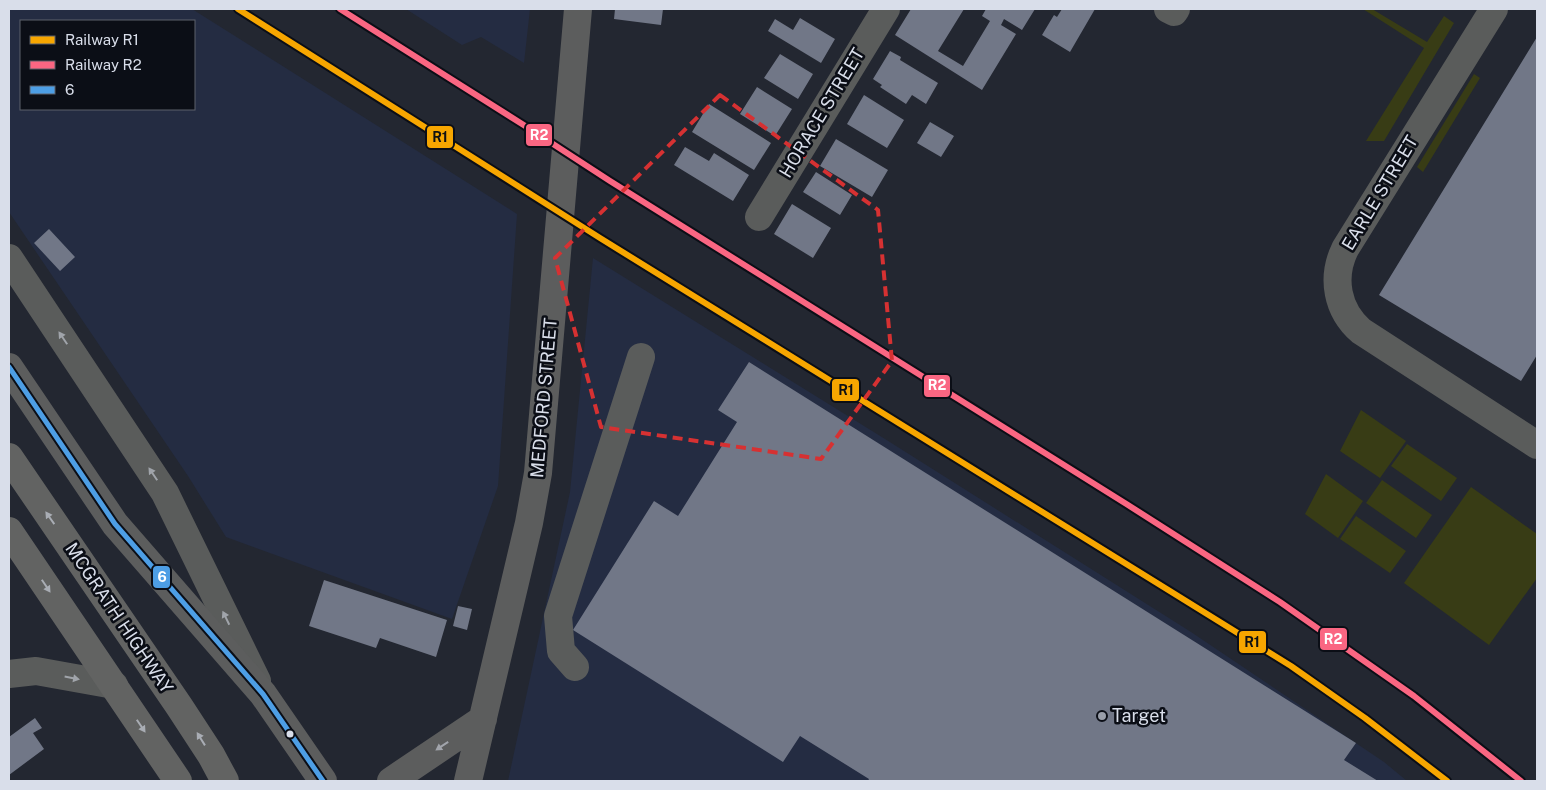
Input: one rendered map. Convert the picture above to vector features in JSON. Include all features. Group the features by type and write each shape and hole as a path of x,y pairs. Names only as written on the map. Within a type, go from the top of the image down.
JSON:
{"highway":[{"name":"MCGRATH HIGHWAY","path":"9,457 174,698 225,781"},
{"path":"9,531 178,781"}],"main road":[{"name":"MEDFORD STREET","path":"468,781 529,523 538,473 578,9"},
{"path":"9,367 115,524 263,694 322,781"},
{"path":"391,781 483,719"}],"street":[{"name":"HORACE STREET","path":"759,217 886,9"},
{"name":"EARLE STREET","path":"1494,9 1346,249 1340,261 1337,286 1345,312 1361,332 1537,445"},
{"path":"9,258 165,492 263,694"},
{"path":"574,667 561,651 558,616 641,357"},
{"path":"9,674 36,671 114,686"}],"highlighted area":[{"path":"720,95 878,210 892,361 821,459 601,427 555,258"}],"shaded area":[{"path":"9,9 192,9 517,214 498,486 452,619 226,537 188,476 9,212"},
{"path":"406,9 530,9 524,63 481,37 462,45"},
{"path":"593,258 1191,632 1384,762 1407,781 508,781 570,492"}],"green space":[{"path":"1363,9 1372,9 1427,42 1444,16 1454,23 1384,141 1366,141 1424,48"},
{"path":"1474,74 1480,78 1423,172 1417,167"},
{"path":"1361,410 1406,441 1380,478 1340,451"},
{"path":"1407,444 1457,478 1441,501 1391,466"},
{"path":"1326,474 1363,501 1338,538 1305,514"},
{"path":"1382,480 1432,515 1416,538 1366,503"},
{"path":"1471,487 1537,534 1537,578 1489,645 1404,583"},
{"path":"1356,516 1406,551 1390,573 1340,539"}],"building":[{"path":"615,9 663,9 661,25 614,19"},
{"path":"911,9 964,9 938,51 963,66 990,21 982,16 986,9 1035,9 1022,30 1004,19 1001,25 1016,34 982,90 895,35"},
{"path":"1062,9 1095,9 1070,52 1042,35 1054,15 1057,17"},
{"path":"800,18 835,39 821,63 768,31 775,19 793,30"},
{"path":"1537,37 1537,355 1521,381 1379,295"},
{"path":"890,51 901,57 900,60 938,83 926,104 912,95 906,104 880,87 882,85 873,79"},
{"path":"780,54 813,74 798,99 764,78"},
{"path":"757,87 792,109 775,136 740,114"},
{"path":"864,95 904,120 887,148 847,124"},
{"path":"709,104 771,143 754,170 692,132"},
{"path":"930,122 954,136 941,157 917,143"},
{"path":"836,139 888,170 872,197 820,166"},
{"path":"685,147 709,161 714,153 749,175 733,201 674,165"},
{"path":"816,172 852,195 840,215 803,192"},
{"path":"792,204 831,228 813,258 774,234"},
{"path":"49,229 75,257 60,271 34,243"},
{"path":"749,362 1356,743 1344,760 1378,781 868,781 869,779 800,736 783,762 573,630 654,501 678,516 737,422 718,410"},
{"path":"324,580 447,620 436,657 380,638 376,648 309,626"},
{"path":"458,606 472,609 467,630 453,626"},
{"path":"35,718 42,728 33,733 44,749 9,775 9,737"}],"rail line":[{"name":"R1","path":"238,9 600,238 1291,666 1365,718 1447,781"},
{"name":"R2","path":"340,9 1280,602 1414,696 1521,781"}],"transit line":[{"name":"6","path":"9,367 115,524 263,694 323,781"}],"place":[{"name":"Target","path":"1102,716"}]}
